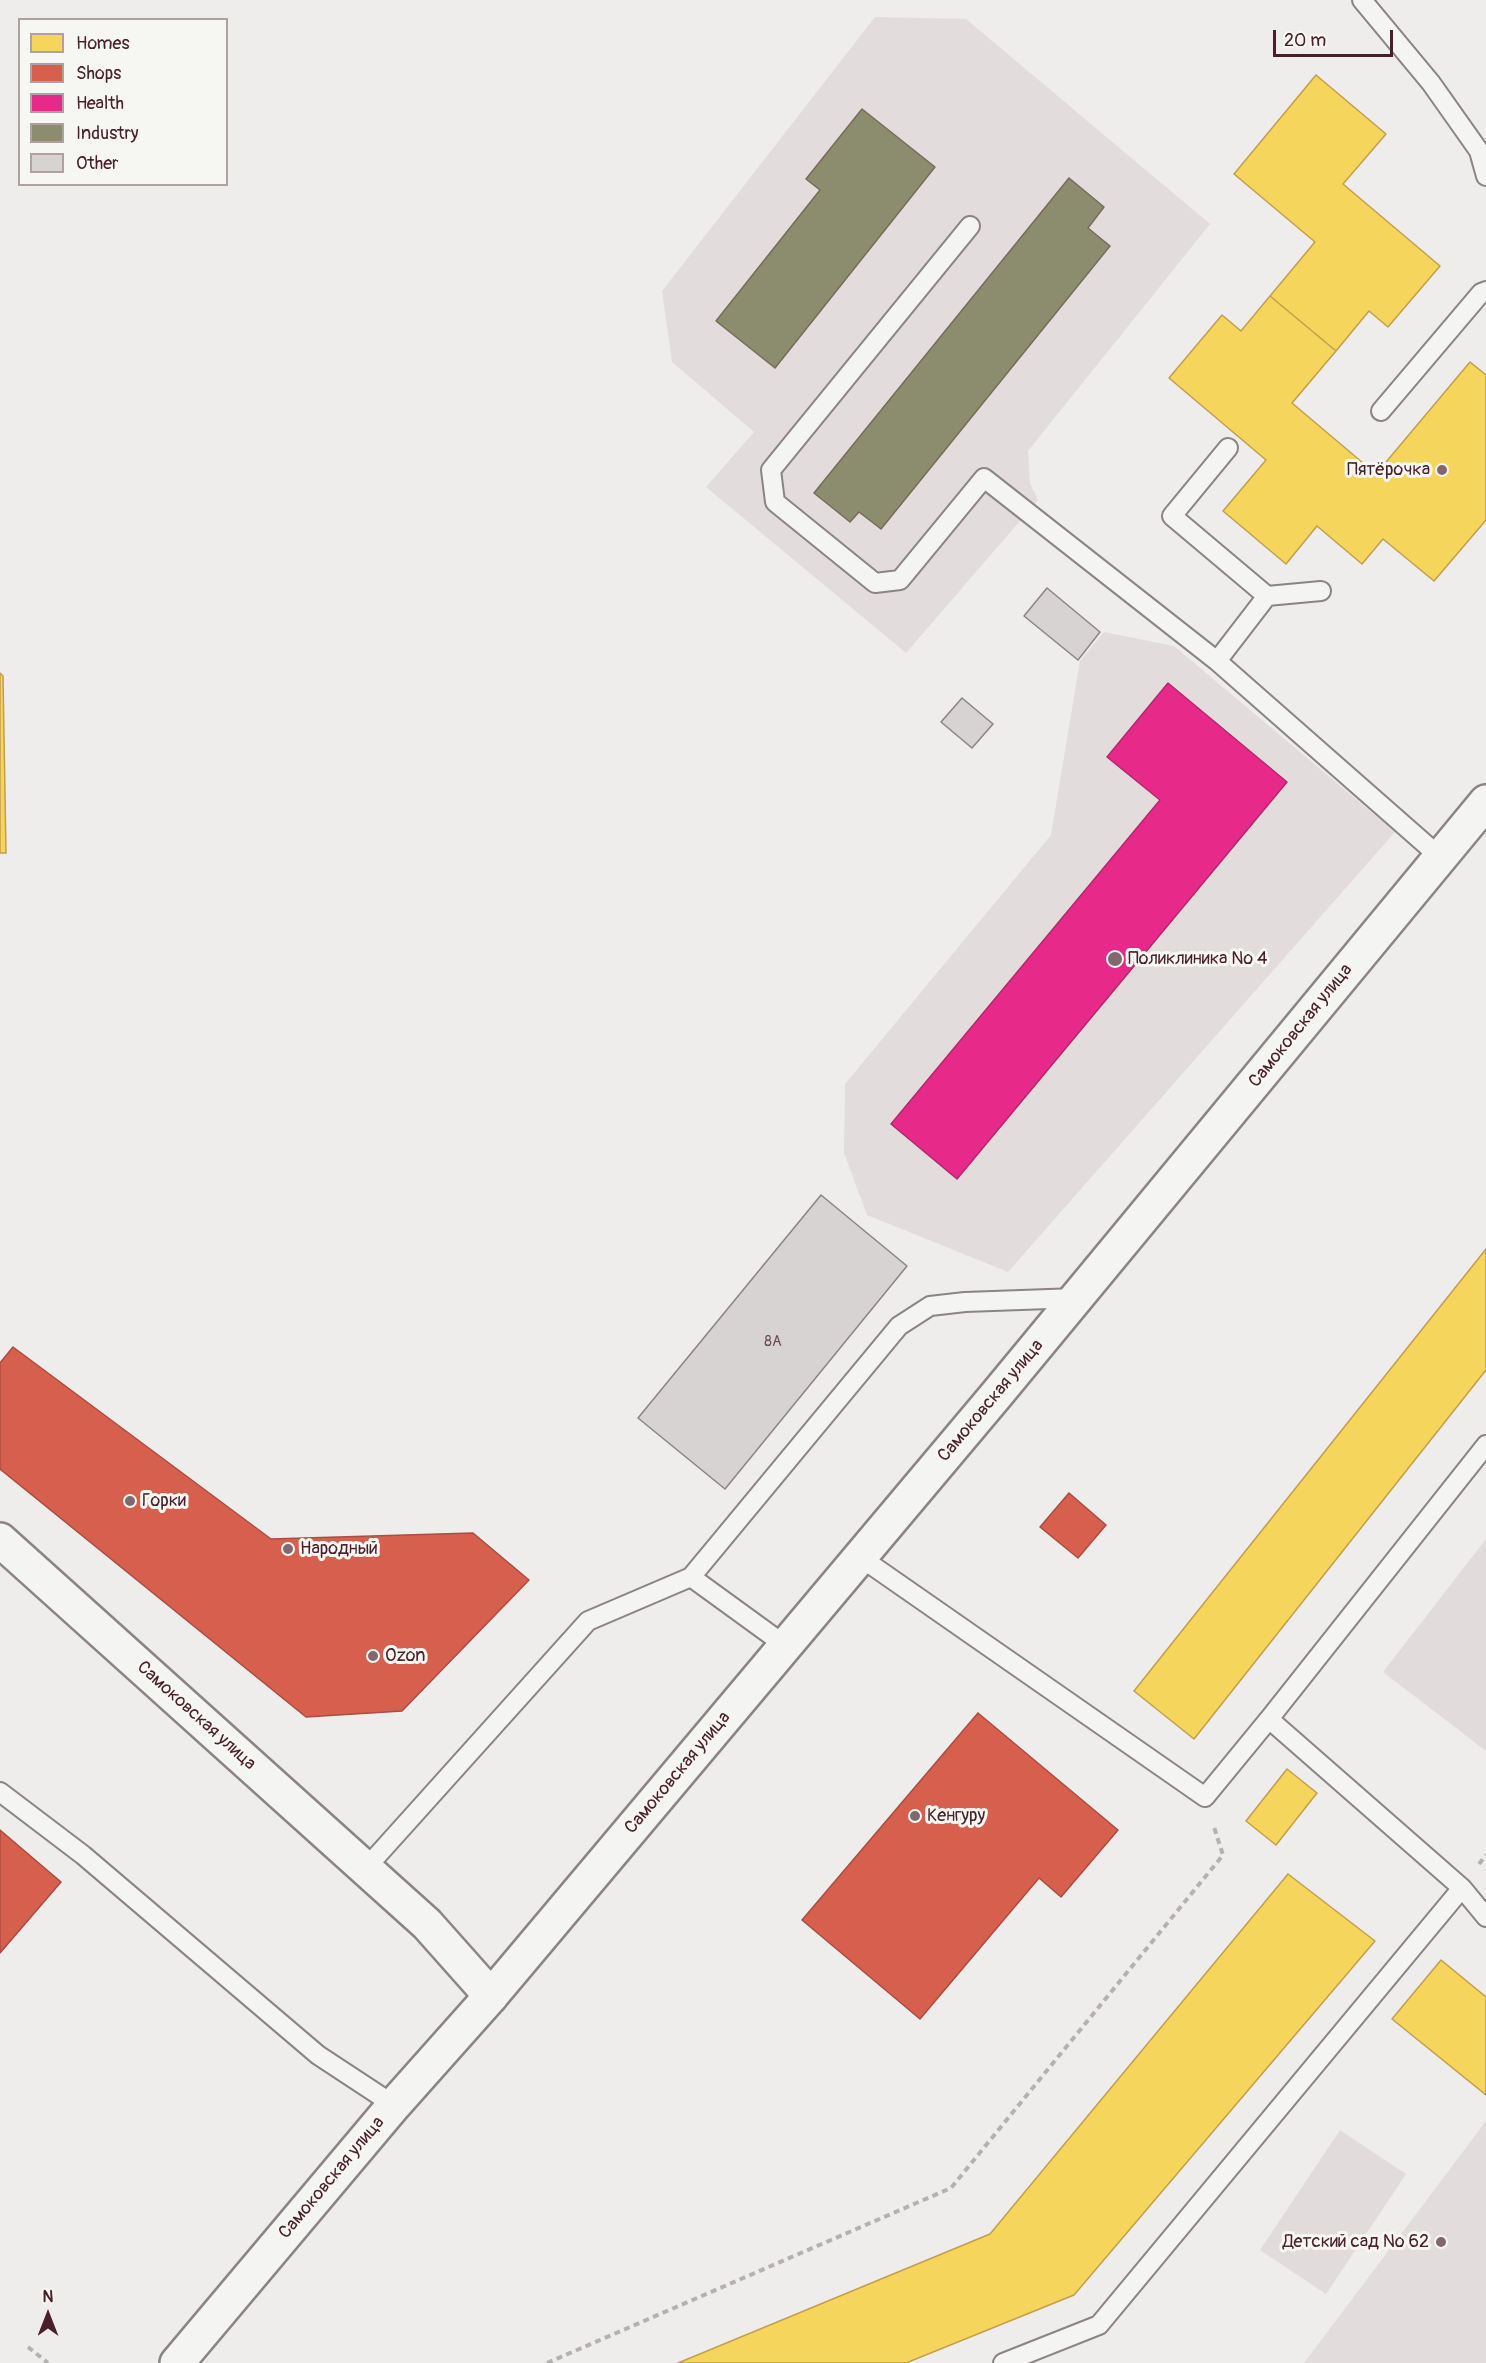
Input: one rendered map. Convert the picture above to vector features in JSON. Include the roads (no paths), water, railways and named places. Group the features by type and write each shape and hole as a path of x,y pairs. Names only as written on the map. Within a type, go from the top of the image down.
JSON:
{"street":[{"name":"Самоковская улица","path":"177,2363 786,1646 1077,1298 1486,802"},
{"name":"Самоковская улица","path":"0,1540 427,1924 491,1996"}],"lane":[{"path":"1362,0 1431,83 1479,151 1486,176"},
{"path":"970,226 771,470 775,502 875,583 900,580 984,478 1217,661 1440,857"},
{"path":"1381,411 1481,292 1486,291"},
{"path":"1228,448 1172,516 1267,596 1321,591"},
{"path":"1217,661 1267,596"},
{"path":"366,1868 588,1621 691,1577 899,1326 930,1306 965,1302 1077,1298"},
{"path":"860,1557 1205,1797 1486,1445"},
{"path":"691,1577 786,1646"},
{"path":"1269,1719 1462,1888 1486,1917"},
{"path":"0,1792 83,1855 318,2055 394,2105"},
{"path":"1003,2363 1099,2325 1462,1888"}],"place":[{"name":"Пятёрочка","path":"1442,470"},
{"name":"Поликлиника № 4","path":"1115,959"},
{"name":"Горки","path":"130,1501"},
{"name":"Народный","path":"288,1549"},
{"name":"Ozon","path":"373,1656"},
{"name":"Кенгуру","path":"915,1816"},
{"name":"Детский сад № 62","path":"1441,2242"}]}
